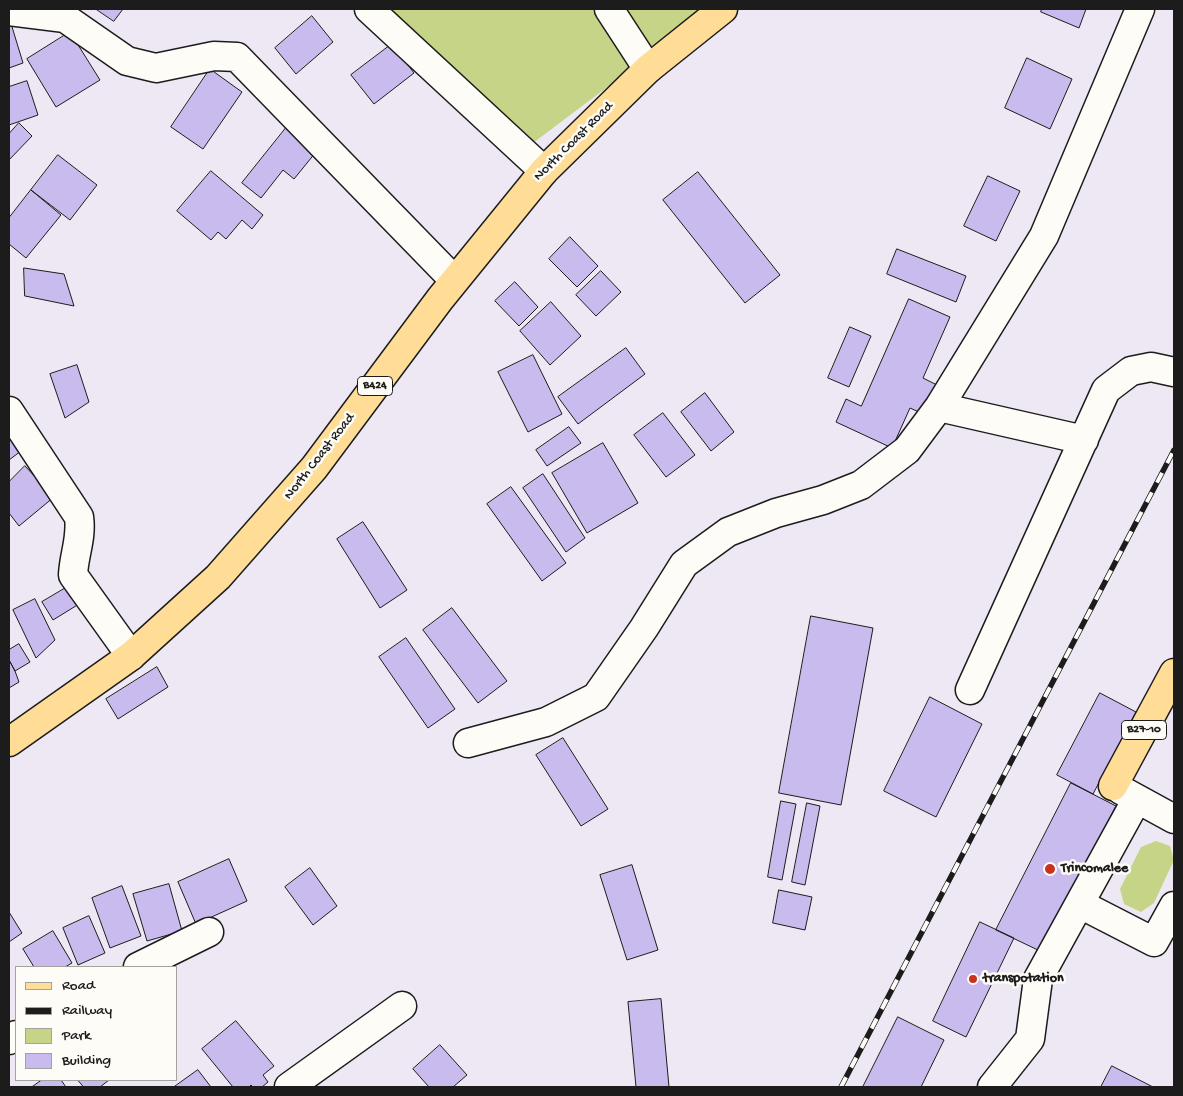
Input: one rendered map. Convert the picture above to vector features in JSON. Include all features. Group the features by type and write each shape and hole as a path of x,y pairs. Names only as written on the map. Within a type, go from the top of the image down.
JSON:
{"main road":[{"name":"North Coast Road","path":"9,742 131,656 218,577 314,468 454,280 544,170 648,69 723,9"},
{"name":"B27-10","path":"1114,786 1174,673"}],"street":[{"path":"369,9 544,170"},
{"path":"609,9 648,69"},
{"path":"468,743 546,722 596,697 644,628 684,564 728,532 776,513 823,500 861,485 907,450 939,406 1044,236 1140,9"},
{"path":"9,11 65,18 127,61 156,68 214,56 237,57 454,280"},
{"path":"970,690 1106,390 1131,371 1151,367 1174,372"},
{"path":"939,406 1084,440"},
{"path":"9,411 79,516 81,531 73,575 131,656"},
{"path":"1114,786 1174,819"},
{"path":"992,1087 1030,1039 1038,979 1137,799"},
{"path":"1080,904 1154,942 1174,906"},
{"path":"140,966 209,932"},
{"path":"289,1087 402,1006"}],"green space":[{"path":"387,9 711,9 533,143"},
{"path":"1156,841 1170,846 1174,860 1154,903 1141,912 1124,904 1120,889 1141,847"}],"building":[{"path":"96,9 123,9 114,21"},
{"path":"1042,9 1086,9 1079,28 1041,12"},
{"path":"312,16 333,42 296,74 275,48"},
{"path":"9,17 23,63 9,68"},
{"path":"70,32 100,80 56,107 27,59"},
{"path":"392,44 414,73 374,104 351,75"},
{"path":"1027,58 1072,79 1050,129 1005,108"},
{"path":"210,69 242,92 203,149 171,127"},
{"path":"27,81 38,115 9,125 9,87"},
{"path":"19,123 32,136 9,160 9,134"},
{"path":"286,128 316,152 294,179 283,170 261,198 242,183"},
{"path":"58,155 97,185 70,220 31,190"},
{"path":"211,171 263,215 252,229 242,220 226,239 218,232 211,240 177,211"},
{"path":"698,172 780,275 745,303 663,200"},
{"path":"988,176 1020,191 996,241 964,226"},
{"path":"31,190 61,215 26,258 9,244 9,218"},
{"path":"570,237 598,266 577,287 549,259"},
{"path":"897,249 966,276 956,302 887,274"},
{"path":"24,268 64,274 74,306 25,296"},
{"path":"601,271 621,292 596,316 576,295"},
{"path":"515,282 538,307 519,326 495,301"},
{"path":"909,299 950,317 923,378 943,388 930,417 910,408 892,448 836,422 846,399 861,406"},
{"path":"551,302 581,336 550,365 520,331"},
{"path":"850,327 871,336 849,387 828,378"},
{"path":"626,348 645,374 578,424 558,397"},
{"path":"533,355 562,414 528,432 498,372"},
{"path":"77,365 89,402 65,418 50,374"},
{"path":"705,393 734,432 711,451 681,412"},
{"path":"663,413 695,455 666,477 634,435"},
{"path":"569,427 581,443 547,466 536,450"},
{"path":"9,432 21,451 9,460"},
{"path":"603,443 638,503 587,533 552,473"},
{"path":"25,466 54,497 19,526 9,513 9,482"},
{"path":"543,474 585,538 566,552 523,488"},
{"path":"511,487 566,563 542,581 487,504"},
{"path":"363,522 407,590 380,608 337,539"},
{"path":"69,586 79,604 53,620 42,602"},
{"path":"35,599 55,640 36,658 13,610"},
{"path":"452,608 507,681 478,703 423,630"},
{"path":"811,616 873,628 841,805 779,793"},
{"path":"406,638 455,709 428,728 379,657"},
{"path":"19,644 30,662 15,671 9,660 9,650"},
{"path":"9,660 19,682 9,688"},
{"path":"157,667 168,687 118,719 106,699"},
{"path":"1100,693 1136,712 1093,794 1057,775"},
{"path":"930,697 982,724 936,817 884,791"},
{"path":"563,738 608,809 581,826 536,755"},
{"path":"1071,783 1116,806 1040,951 996,930"},
{"path":"781,801 796,804 782,880 768,877"},
{"path":"807,803 820,806 805,885 792,882"},
{"path":"229,859 247,901 196,924 178,882"},
{"path":"632,865 658,950 627,960 600,875"},
{"path":"310,868 337,906 313,925 285,887"},
{"path":"169,884 182,931 147,941 133,894"},
{"path":"122,886 141,936 110,948 92,898"},
{"path":"779,890 812,897 805,930 773,923"},
{"path":"9,912 22,933 9,942"},
{"path":"89,916 105,953 78,965 63,928"},
{"name":"transpotation","path":"980,922 1014,938 966,1037 933,1021"},
{"path":"53,931 72,963 67,966 33,966 23,949"},
{"path":"661,999 669,1087 636,1087 628,1002"},
{"path":"898,1017 944,1040 921,1087 863,1087"},
{"path":"236,1021 274,1066 263,1075 268,1082 262,1087 253,1087 251,1085 249,1087 233,1087 202,1049"},
{"path":"440,1045 467,1075 453,1087 429,1087 413,1069"},
{"path":"1112,1066 1153,1087 1101,1087"},
{"path":"198,1070 211,1087 174,1087"},
{"path":"41,1081 62,1081 66,1087 32,1087"},
{"path":"79,1081 108,1081 100,1087 84,1087"}],"railway":[{"path":"841,1087 1174,450"}],"place":[{"name":"Trincomalee","path":"1050,869"},
{"name":"transpotation","path":"973,979"}]}
